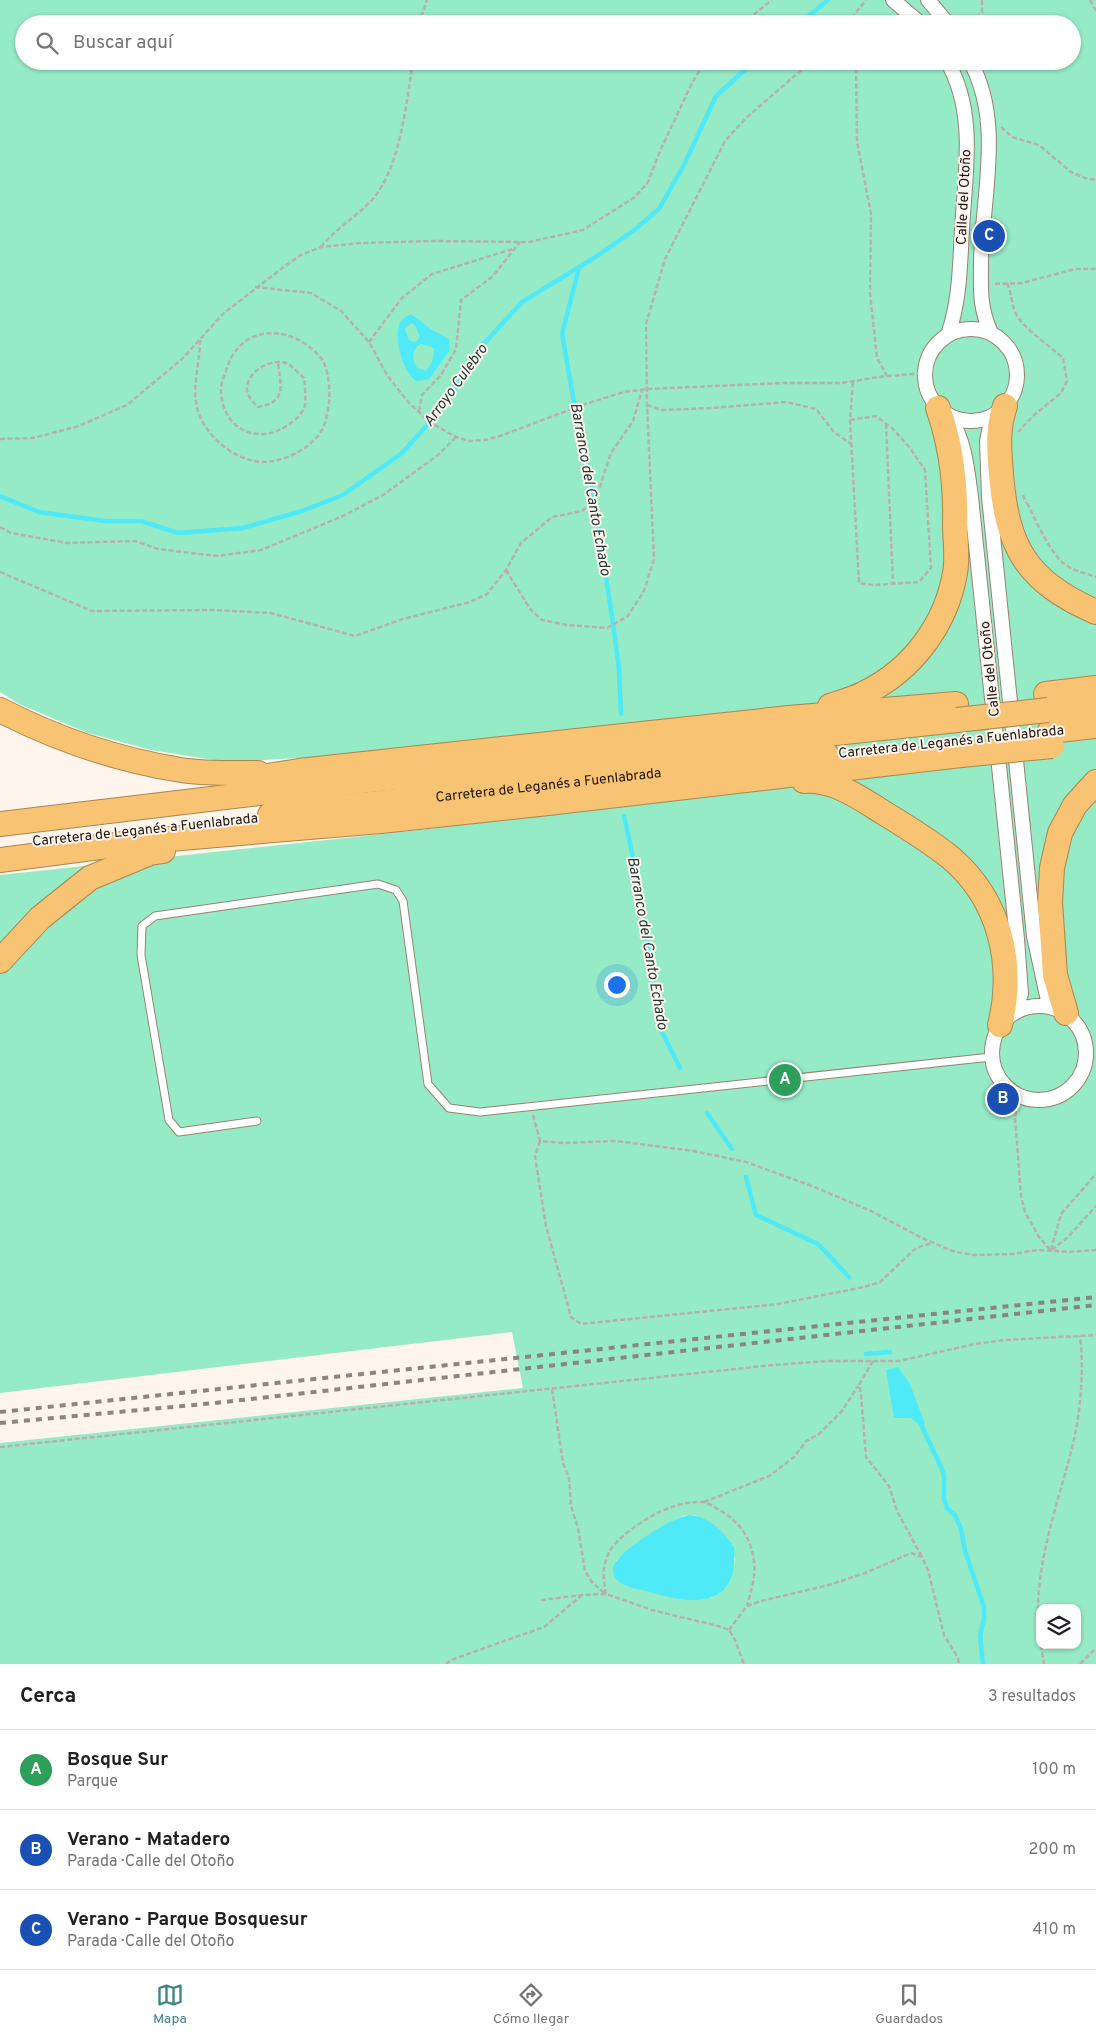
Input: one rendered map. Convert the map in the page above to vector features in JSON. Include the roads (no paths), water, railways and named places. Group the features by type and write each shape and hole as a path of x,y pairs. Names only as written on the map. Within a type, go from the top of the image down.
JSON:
{"highway":[{"path":"999,411 998,438 1012,491 1009,524 1016,547 1035,573 1050,588 1072,602 1096,612"},
{"path":"789,718 865,694 895,675 920,651 943,616 955,572 956,498 944,412"},
{"path":"1049,720 1096,688"},
{"path":"548,803 958,730 1049,720 1096,705"},
{"path":"0,710 26,724 62,738 138,762 183,771 227,773 300,772"},
{"path":"0,810 300,772 789,718 958,730"},
{"path":"1049,720 1096,741"},
{"name":"Carretera de Leganés a Fuenlabrada","path":"0,845 383,801 1049,720 1096,726"},
{"name":"Carretera de Leganés a Fuenlabrada","path":"0,824 378,779 696,748 958,730"},
{"path":"0,860 146,842 381,821 548,803 807,781 829,784 851,792 921,836 952,859 975,884 993,914 1002,941 1007,986 1007,1018"},
{"path":"1057,1009 1050,902 1052,868 1060,832 1075,805 1096,782"},
{"path":"0,961 40,918 90,878 150,853 381,821"}],"street":[{"path":"893,0 911,15"},
{"path":"928,0 940,15"},
{"name":"Calle del Otoño","path":"948,334 955,314 958,290 967,157 964,105 960,89 951,70"},
{"name":"Calle del Otoño","path":"974,70 983,94 988,125 989,155 980,291 983,314 991,333"},
{"path":"962,329 974,329 991,333 1003,342 1012,354 1017,374 1013,394 999,411 982,420 968,421 944,412 925,382 926,364 936,345 948,334 962,329"},
{"name":"Calle del Otoño","path":"999,411 987,441 989,497 1034,936 1057,1009"},
{"name":"Calle del Otoño","path":"944,412 960,435 965,454 1018,938 1021,994 1007,1018"},
{"path":"1032,1005 1057,1009 1083,1033 1087,1054 1082,1075 1071,1089 1062,1095 1042,1101 1019,1096 1001,1082 991,1057 993,1038 1007,1018 1032,1005"}],"lane":[{"path":"257,1121 179,1132 169,1120 141,955 142,926 155,916 378,884 396,890 403,901 428,1084 449,1108 480,1112 991,1057"}],"water":[{"path":"411,314 432,330 449,339 450,350 429,379 416,381 407,370 400,353 398,344 399,328 402,320","holes":["411,323 415,325 420,337 414,342 409,340 405,329","421,344 434,349 432,362 426,371 417,368 413,358 415,349"]},
{"path":"898,1367 910,1384 925,1424 917,1423 911,1418 894,1418 886,1370"},
{"path":"689,1515 703,1518 715,1525 734,1547 734,1567 729,1582 721,1592 711,1598 698,1600 683,1599 667,1597 629,1587 616,1579 613,1567 625,1552 658,1528"}],"waterway":[{"name":"Arroyo Culebro","path":"810,15 828,0"},
{"name":"Arroyo Culebro","path":"0,496 39,512 105,521 141,521 178,533 243,528 302,511 343,495 402,453 444,406 482,346 522,302 597,256 633,231 659,209 684,165 716,96 745,70"},
{"name":"Barranco del Canto Echado","path":"579,268 562,334 575,408 590,473 619,669 621,714"},
{"name":"Barranco del Canto Echado","path":"624,816 638,880 661,1030 680,1068"},
{"name":"Barranco del Canto Echado","path":"707,1113 732,1149"},
{"name":"Barranco del Canto Echado","path":"746,1177 756,1215 818,1244 849,1277"},
{"name":"Barranco del Canto Echado","path":"866,1354 890,1352"},
{"name":"Barranco del Canto Echado","path":"918,1418 944,1475 944,1499 947,1508 955,1515 961,1529 965,1551 984,1607 984,1619 980,1635 983,1664"}],"railway":[{"path":"0,1412 1096,1297"},
{"path":"0,1423 215,1403 1096,1305"}],"place":[{"name":"Verano - Parque Bosquesur","path":"989,236"},
{"name":"Bosque Sur","path":"785,1080"},
{"name":"Verano - Matadero","path":"1003,1099"}]}
